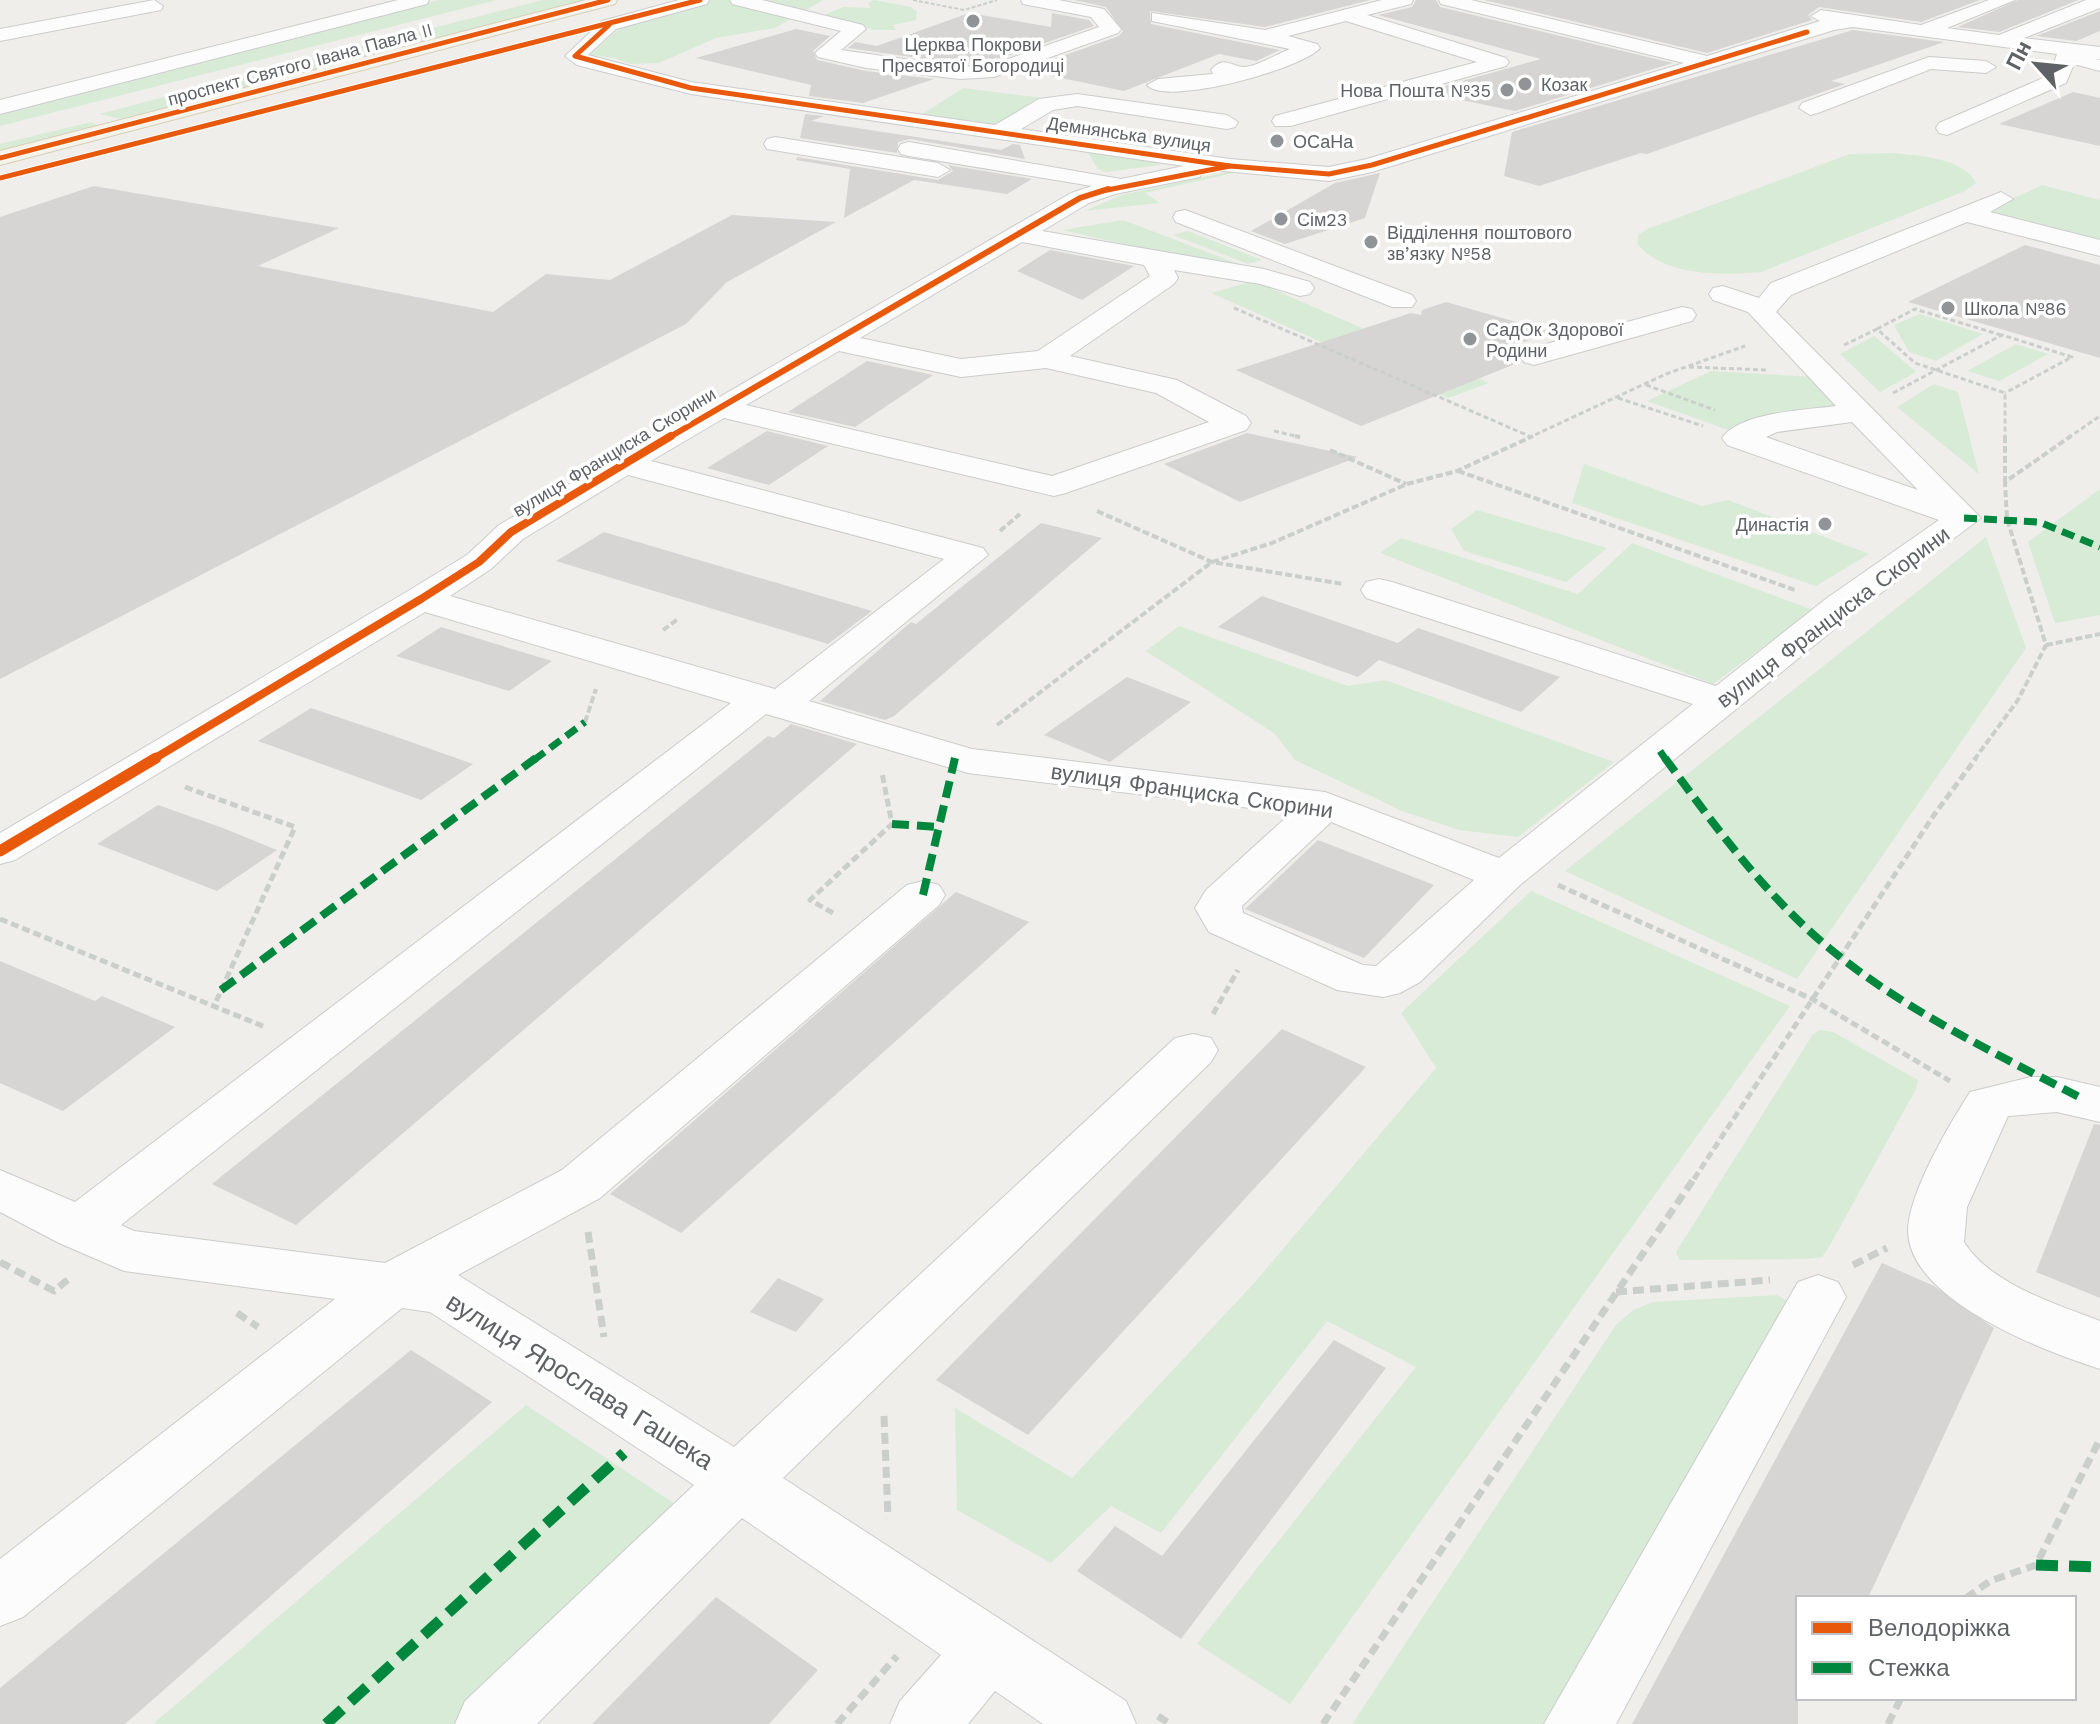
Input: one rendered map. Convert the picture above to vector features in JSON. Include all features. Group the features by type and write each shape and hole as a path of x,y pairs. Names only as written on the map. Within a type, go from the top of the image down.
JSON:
{"main road":[{"path":"463,16 525,0"},
{"name":"проспект Святого Івана Павла II","path":"0,158 608,0"},
{"path":"0,141 91,119 114,121 108,131"}],"street":[{"name":"проспект Святого Івана Павла II","path":"0,107 420,0"},
{"name":"Демнянська вулиця","path":"700,0 609,25 575,56 584,61 691,88 1230,166 1329,174 1755,47 1808,12"},
{"path":"739,0 856,29 825,53 866,62 941,68 952,81 994,71 1111,29 1097,13 1030,0"},
{"path":"1265,36 1404,0"},
{"name":"Демнянська вулиця","path":"1448,0 1706,61"},
{"path":"1922,31 2006,0"},
{"path":"2000,40 2100,1"},
{"path":"0,37 154,6"},
{"path":"1849,22 1885,9"},
{"path":"1808,12 1869,29 2068,59"},
{"path":"1808,12 1849,22 2000,40 2100,67"},
{"path":"1283,121 1499,62 1343,14"},
{"path":"1158,85 1195,84 1310,48 1265,36 1159,17"},
{"path":"1372,40 1396,31"},
{"path":"0,37 24,51 0,56"},
{"path":"1947,128 2059,79 2068,59 2100,40"},
{"path":"1755,47 1789,58"},
{"path":"1810,108 1929,63 1960,63 2016,72 2068,59 2100,55"},
{"path":"994,71 1111,96"},
{"path":"1000,132 1047,104 1077,100 1227,122"},
{"path":"899,117 922,103"},
{"path":"804,132 1102,180 1119,186"},
{"path":"775,144 1087,194"},
{"name":"вулиця Франциска Скорини","path":"0,851 421,599 479,562 511,532 623,464 1087,194 1230,166"},
{"path":"1723,294 1773,299 2001,199"},
{"path":"1967,214 2100,248"},
{"path":"1018,234 1159,268 1264,277 1390,306 1185,217"},
{"path":"1046,359 1159,268"},
{"name":"вулиця Франциска Скорини","path":"421,599 955,757 1325,805 1510,871 1840,606 1964,518 1812,368 1761,313 1773,299"},
{"path":"1534,356 1682,315"},
{"path":"719,408 1054,486 1235,423 1166,386 1046,359 961,368 834,341"},
{"path":"760,418 806,389"},
{"path":"1750,433 1857,412"},
{"path":"1750,433 1964,518"},
{"path":"623,464 971,555"},
{"path":"79,1249 772,701 971,555"},
{"path":"1379,590 1722,701"},
{"path":"1325,805 1222,900 1218,908 1225,922 1354,979 1383,982 1403,971 1510,871"},
{"path":"0,1597 392,1285 581,1184 923,895"},
{"path":"490,1724 738,1482 1193,1050"},
{"path":"2100,1105 2047,1092 2018,1093 1988,1104 1934,1223 1940,1250 1952,1269 1974,1289 2100,1346"},
{"name":"вулиця Ярослава Гашека","path":"0,1189 79,1249 124,1250 443,1292 738,1482 958,1685 1101,1724"},
{"path":"1579,1724 1801,1288"}],"path":[{"path":"913,0 964,10 999,0"},
{"path":"1159,268 1530,436"},
{"path":"1684,367 1812,368 1877,329 1915,309 2072,357 2005,393 1915,363 1877,329"},
{"path":"955,757 1212,562 1272,543 1407,484 1457,471 1684,367 1780,333"},
{"path":"1857,412 2002,335"},
{"path":"1645,384 1750,433"},
{"path":"1323,1724 1934,815 2018,700 2046,645 2007,519 2005,393"},
{"path":"1617,397 1750,433"},
{"path":"2005,482 2100,416"},
{"path":"1330,450 1407,484"},
{"path":"1457,471 1840,606"},
{"path":"971,555 1054,486 1090,507 1212,562 1379,590"},
{"path":"2046,645 2100,634"},
{"path":"875,733 892,824 810,900 875,935"},
{"path":"177,784 295,827 214,1006"},
{"path":"1510,871 1812,999 1988,1104"},
{"path":"0,919 265,1027"},
{"path":"1193,1050 1256,938"},
{"path":"581,1184 605,1343"},
{"path":"0,1262 54,1291 79,1249"},
{"path":"1616,1292 1801,1288"},
{"path":"881,1347 889,1526"},
{"path":"1968,1596 2004,1574 2036,1565 2100,1439"},
{"path":"837,1724 906,1645 958,1685"},
{"path":"1888,1724 1900,1700"}],"green space":[{"path":"438,0 497,0 0,126 0,109"},
{"path":"542,0 585,0 127,120 99,114"},
{"path":"712,0 823,0 775,28 716,38 659,63 630,64 590,55 622,26"},
{"path":"874,0 911,7 917,12 916,20 893,25 896,30 874,30 824,15 843,7 870,8 868,3"},
{"path":"963,88 1051,99 1001,127 921,115"},
{"path":"91,122 99,126 0,152 0,144"},
{"path":"1088,153 1149,160 1161,165 1106,172 1098,169"},
{"path":"1895,153 1952,163 1962,168 1976,183 1965,191 1761,272 1729,274 1677,268 1648,254 1637,243 1639,234 1650,228 1850,154"},
{"path":"1238,172 1145,193 1160,203 1084,211 1122,195"},
{"path":"2042,185 2100,200 2100,246 1980,214"},
{"path":"1123,220 1244,266 1234,269 1062,230"},
{"path":"1188,231 1262,260 1248,264 1173,235"},
{"path":"1254,281 1489,383 1448,398 1211,293"},
{"path":"1920,314 1983,334 1936,361 1909,352 1894,325"},
{"path":"1874,336 1916,372 1880,392 1840,354"},
{"path":"2016,344 2048,354 1999,381 1967,371"},
{"path":"1711,371 1812,377 1836,407 1731,431 1647,401"},
{"path":"1934,384 1958,392 1979,474 1897,407"},
{"path":"1584,464 1702,506 1728,500 1869,554 1816,586 1572,503"},
{"path":"2100,489 2100,615 2055,623 2028,542"},
{"path":"1477,510 1607,548 1566,582 1464,551 1451,529"},
{"path":"1986,537 2026,648 1797,979 1565,871"},
{"path":"1401,538 1578,594 1632,543 1813,610 1713,684 1380,553"},
{"path":"1179,626 1348,686 1385,680 1614,762 1518,837 1459,830 1402,811 1295,760 1274,733 1146,651"},
{"path":"1531,891 1790,1006 1290,1704 1197,1644 1416,1367 1327,1321 1161,1533 1111,1506 1051,1563 957,1510 955,1408 1072,1478 1256,1281 1436,1068 1401,1013"},
{"path":"1820,1030 1833,1032 1918,1080 1916,1089 1829,1247 1822,1257 1808,1259 1679,1260 1676,1252 1813,1034"},
{"path":"1777,1295 1791,1303 1565,1724 1352,1724 1616,1325 1633,1310 1653,1302"},
{"path":"526,1405 690,1514 474,1724 153,1724"}],"building":[{"path":"1074,0 1370,0 1265,27 1150,11 1151,24 1280,50 1256,61 1219,54 1124,91 1023,70 1119,36 1123,31 1106,7"},
{"path":"1416,0 1436,0 1440,7 1673,63 1515,111 1423,92 1541,59 1378,15 1412,7"},
{"path":"1484,0 1980,0 1921,22 1819,7 1808,15 1812,20 1707,53"},
{"path":"2018,0 2078,0 1999,32 1958,27"},
{"path":"2100,11 2100,31 2076,41 2036,36"},
{"path":"969,13 1051,27 1052,13 1089,20 1094,26 990,62 960,64 848,48 855,42 877,46"},
{"path":"796,29 830,36 813,51 817,60 866,71 934,79 863,103 809,96 811,85 696,58"},
{"path":"1853,30 1944,42 1831,81 1845,84 1647,154 1641,153 1539,186 1504,176 1512,132"},
{"path":"2073,92 2100,98 2100,146 1999,124"},
{"path":"805,114 824,116 811,121 1001,150 1013,144 1020,145 1025,159 910,139 898,142 897,153 800,138"},
{"path":"797,157 938,180 953,171 948,165 1032,179 1007,194 914,180 844,218 850,169 796,160"},
{"path":"1380,173 1365,218 1285,244 1251,231 1335,183"},
{"path":"94,186 339,228 258,266 493,312 546,274 610,280 732,215 836,222 727,282 686,324 0,679 0,217"},
{"path":"2025,245 2100,265 2100,358 1908,302"},
{"path":"1050,250 1134,266 1082,300 1017,271"},
{"path":"1446,302 1552,332 1513,346 1517,348 1510,351 1517,354 1520,362 1361,426 1236,370 1411,313 1421,315 1422,310"},
{"path":"867,361 933,375 855,427 788,412"},
{"path":"767,431 828,446 769,485 707,468"},
{"path":"1247,433 1358,457 1240,502 1164,464"},
{"path":"1041,523 1102,538 894,716 885,720 820,701 911,622 916,624"},
{"path":"604,532 872,611 828,644 556,561"},
{"path":"1262,596 1398,643 1418,628 1560,677 1521,712 1379,660 1358,677 1218,627"},
{"path":"441,627 552,661 509,691 396,656"},
{"path":"1127,677 1191,702 1110,762 1044,735"},
{"path":"311,708 473,764 421,800 258,741"},
{"path":"791,724 857,744 296,1225 212,1184 768,736 774,738"},
{"path":"158,805 277,850 217,891 97,844"},
{"path":"1318,840 1434,885 1364,958 1245,909"},
{"path":"956,892 1029,922 681,1233 610,1194"},
{"path":"0,961 95,1001 102,996 175,1027 63,1111 0,1083"},
{"path":"1282,1029 1366,1067 1028,1435 936,1380"},
{"path":"2094,1124 2100,1125 2100,1298 2036,1272"},
{"path":"1882,1263 1934,1286 1994,1328 1869,1596 1796,1596 1798,1724 1632,1724"},
{"path":"778,1278 824,1299 796,1332 750,1312"},
{"path":"1334,1340 1386,1368 1181,1639 1077,1571 1115,1526 1162,1556"},
{"path":"411,1350 492,1402 125,1724 0,1724 0,1688"},
{"path":"716,1597 818,1670 769,1724 592,1724"}],"marked path":[{"path":"1964,518 2039,522 2100,547"},
{"path":"221,990 585,722"},
{"path":"1660,751 1760,881 1829,948 1933,1019 2081,1098"},
{"path":"923,895 955,757"},
{"path":"892,824 939,827"},
{"path":"326,1724 624,1453"},
{"path":"2036,1565 2100,1567"}],"cycle path":[{"path":"0,158 608,0"},
{"path":"0,178 700,0"},
{"path":"609,25 575,56 584,61 691,88 1230,166 1329,174 1372,165 1807,32"},
{"path":"0,851 421,599 479,562 511,532 623,464 1080,198 1116,186 1230,166"}],"place":[{"name":"Церква Покрови Пресвятої Богородиці","path":"973,21"},
{"name":"Козак","path":"1525,84"},
{"name":"Нова Пошта №35","path":"1507,90"},
{"name":"ОСаНа","path":"1277,141"},
{"name":"Сім23","path":"1281,219"},
{"name":"Відділення поштового зв’язку №58","path":"1371,242"},
{"name":"Школа №86","path":"1948,308"},
{"name":"СадОк Здорової Родини","path":"1470,339"},
{"name":"Династія","path":"1825,524"}]}
